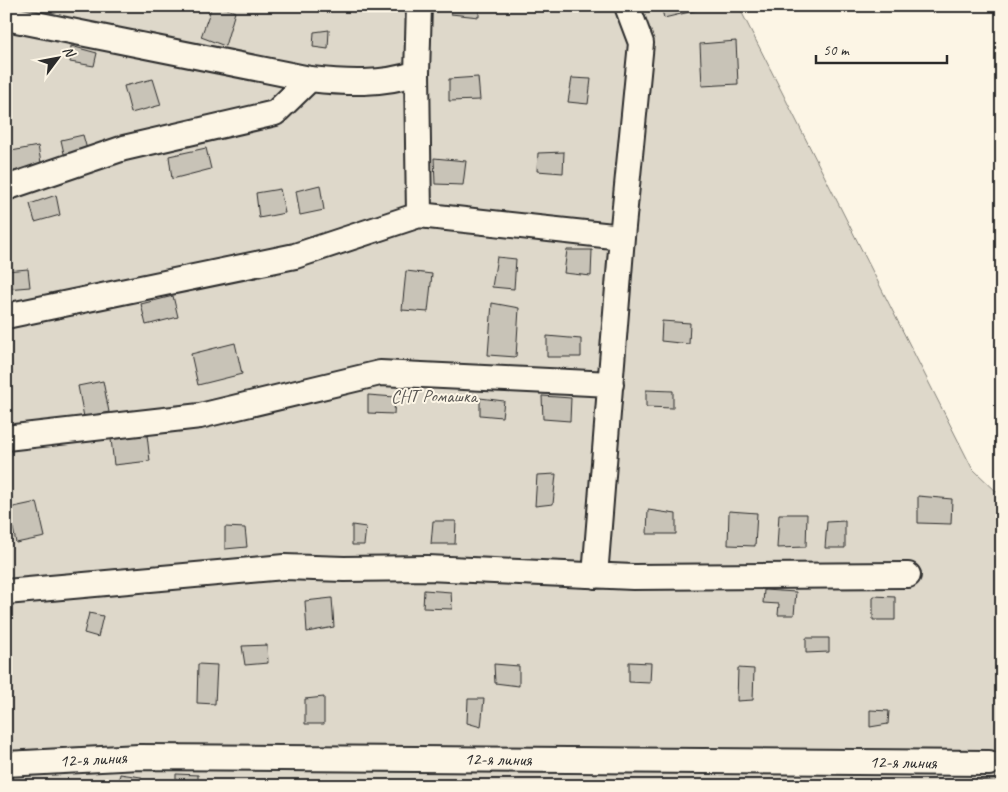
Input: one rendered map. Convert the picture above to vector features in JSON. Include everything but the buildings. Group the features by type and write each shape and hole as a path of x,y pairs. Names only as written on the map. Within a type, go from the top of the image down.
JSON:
{"street":[{"path":"418,6 419,215"},
{"path":"595,576 622,238 641,43 627,6"},
{"path":"6,18 310,79 344,83 388,81 417,73"},
{"path":"6,188 124,148 276,113 310,79"},
{"path":"6,316 295,256 419,215 622,238"},
{"path":"6,438 200,416 380,373 611,384"},
{"path":"6,592 284,567 344,569 428,568 595,576 908,575"},
{"name":"12-я линия","path":"6,764 139,757 989,763"}],"green space":[{"name":"СНТ Ромашка","path":"6,6 815,6 741,11 972,468 1002,497 1002,786 6,786"}]}
